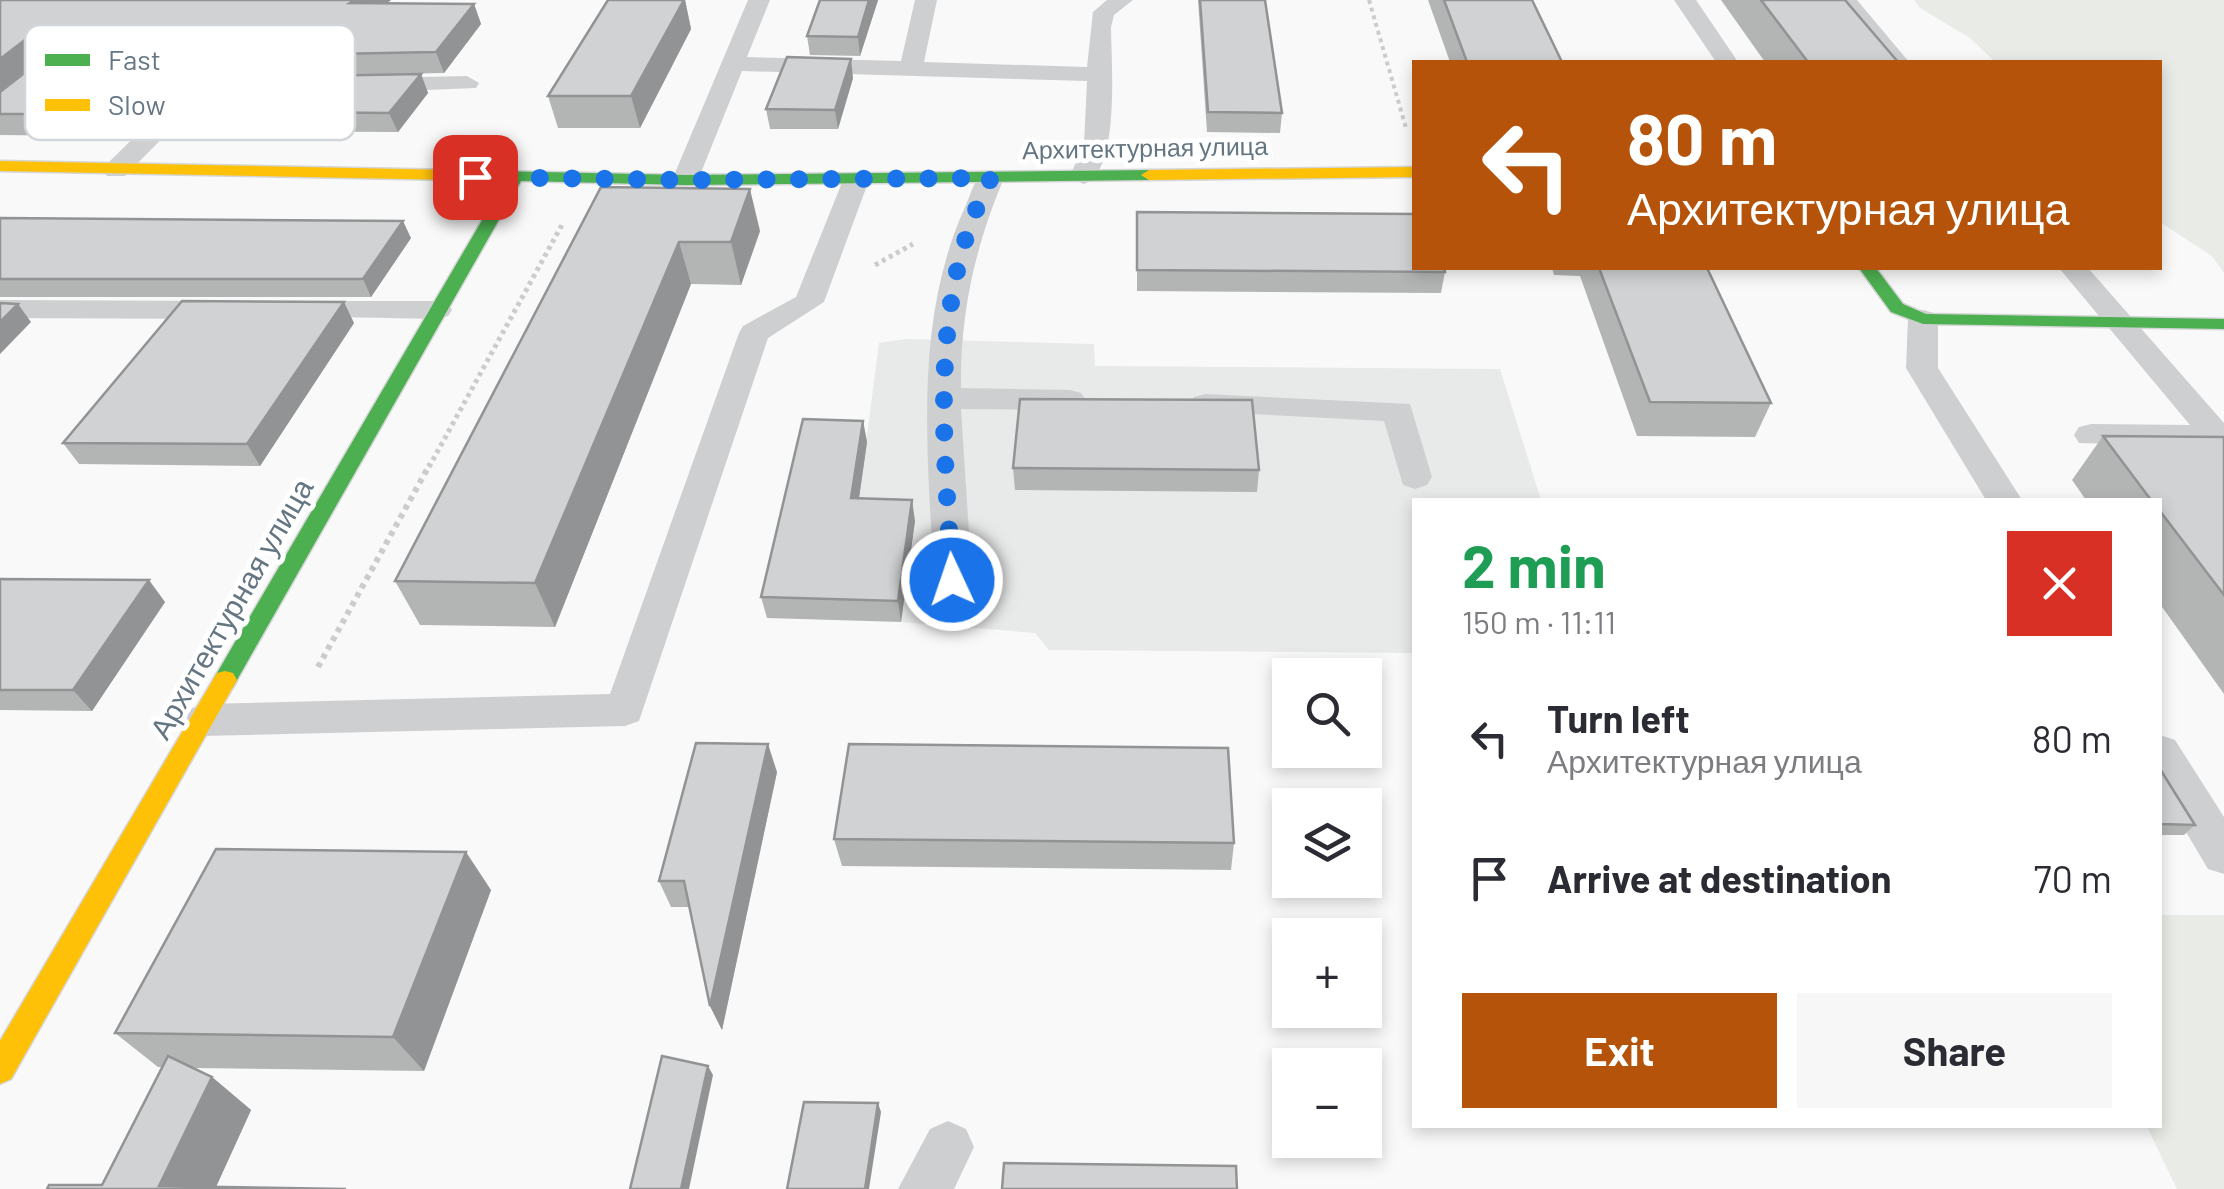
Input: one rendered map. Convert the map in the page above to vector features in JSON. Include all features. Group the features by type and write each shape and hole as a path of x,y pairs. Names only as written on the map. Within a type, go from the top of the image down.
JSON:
{"street":[{"name":"Архитектурная улица","path":"0,166 685,180 1412,172"},
{"name":"Архитектурная улица","path":"0,1070 515,178"},
{"path":"1868,270 1897,308 1923,318 2224,324"}],"lane":[{"path":"685,180 759,0"},
{"path":"911,69 926,0"},
{"path":"1082,176 1097,144 1104,12 1122,0"},
{"path":"1685,0 1726,60"},
{"path":"1844,0 1896,60"},
{"path":"732,64 1099,74"},
{"path":"355,85 467,83"},
{"path":"116,170 146,140"},
{"path":"952,580 942,398 944,342 973,210 991,178"},
{"path":"204,720 625,710 754,333 809,302 856,180"},
{"path":"2075,270 2220,440"},
{"path":"0,309 437,310"},
{"path":"1923,318 1922,368 2003,498"},
{"path":"942,398 1093,401"},
{"path":"1170,402 1398,411 1414,477"},
{"path":"2091,435 2220,440"},
{"path":"2162,755 2224,855"}],"path":[{"path":"1369,0 1407,131"},
{"path":"291,716 587,179"},
{"path":"809,302 973,210"}],"shaded area":[{"path":"1914,0 2224,0 2224,273 2212,256 2162,223 2162,60 1993,60 1970,38 1920,8"},
{"path":"905,339 1094,344 1095,366 1500,369 1540,498 1412,498 1412,653 1049,650 1035,633 901,622 915,522 856,519 879,343"},
{"path":"2162,915 2224,915 2224,1189 2177,1189 2147,1128 2162,1128"}],"building":[{"path":"0,0 474,4 436,52 355,54 355,25 25,25 25,40 0,59"},
{"path":"608,0 684,0 631,96 548,96"},
{"path":"820,0 869,0 858,37 807,36"},
{"path":"1200,0 1265,0 1282,113 1208,112"},
{"path":"1444,0 1532,0 1561,60 1466,60"},
{"path":"1761,0 1845,0 1896,60 1806,60"},
{"path":"787,57 851,59 835,110 766,109"},
{"path":"25,72 25,114 0,114 0,92"},
{"path":"421,74 389,113 355,113 355,75"},
{"path":"601,187 750,189 731,242 679,242 535,583 395,581"},
{"path":"1137,212 1412,214 1412,270 1445,272 1137,270"},
{"path":"0,218 403,221 363,279 0,279"},
{"path":"1600,270 1708,270 1771,403 1650,402"},
{"path":"182,301 344,302 247,444 63,443"},
{"path":"0,303 18,304 0,322"},
{"path":"1020,399 1252,400 1259,470 1013,468"},
{"path":"803,419 863,421 851,498 912,500 898,601 761,597"},
{"path":"2103,436 2224,437 2224,595 2162,514 2162,498 2150,498"},
{"path":"0,579 149,580 73,690 0,690"},
{"path":"696,743 768,744 710,1006 684,881 659,881"},
{"path":"849,744 1228,748 1234,843 834,839"},
{"path":"2162,772 2195,825 2162,824"},
{"path":"216,849 466,852 393,1037 115,1033"},
{"path":"168,1056 212,1077 159,1186 346,1189 47,1189 49,1185 102,1185"},
{"path":"662,1056 708,1066 681,1189 630,1189"},
{"path":"804,1102 878,1103 865,1189 787,1189"},
{"path":"1004,1163 1236,1166 1237,1189 1002,1189"}],"traffic: fast":[{"path":"453,175 685,180 1149,175"},
{"path":"225,680 515,178"},
{"path":"1868,270 1897,308 1923,319 2224,324"}],"traffic: slow":[{"path":"0,166 453,175"},
{"path":"1149,175 1412,172"},
{"path":"0,1069 225,680"}],"route":[{"path":"475,177 991,178 973,210 944,342 942,398 952,580"}]}
